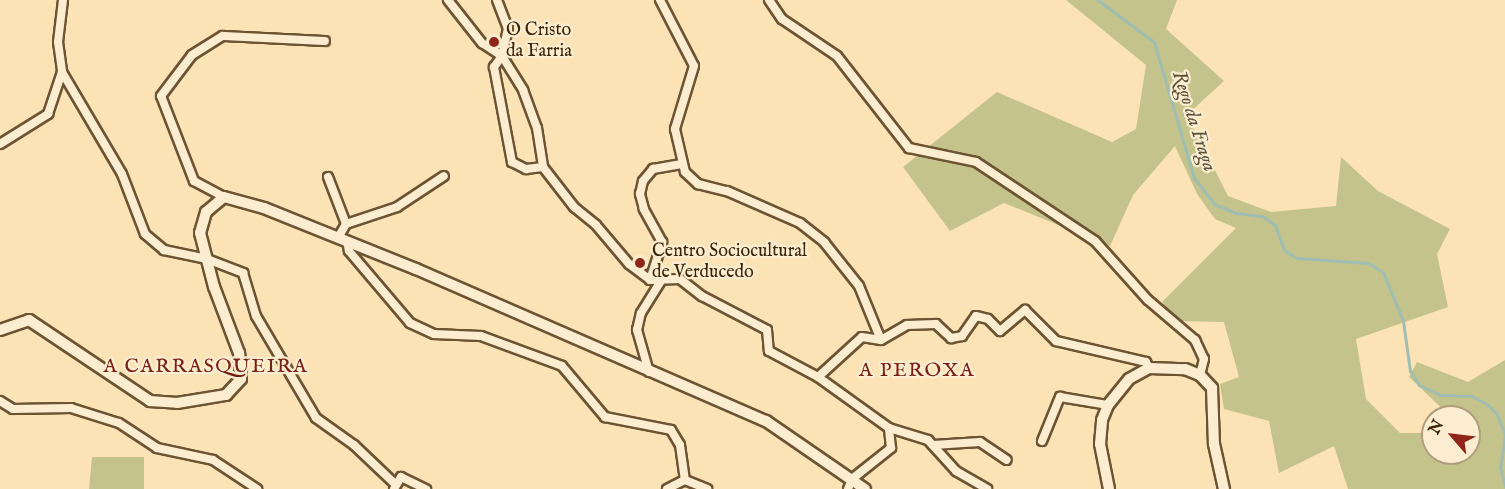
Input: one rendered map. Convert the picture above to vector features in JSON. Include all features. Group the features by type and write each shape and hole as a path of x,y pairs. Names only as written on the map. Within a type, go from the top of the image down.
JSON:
{"street":[{"path":"63,0 58,42 62,72 122,174 146,234 164,250 207,259 243,273 256,316 316,418 354,445 394,486 401,477 426,489"},
{"path":"448,0 482,43 502,56 523,90 533,118 543,167 574,207 596,225 629,264 650,280 660,282 680,279 702,296 767,330 769,351 818,376 889,428 928,440 956,471 987,489"},
{"path":"497,0 508,28 502,56 494,67 502,99 502,128 512,162 526,170 543,167"},
{"path":"660,0 694,66 675,129 682,164 698,184 769,207 801,223 824,242 859,286 880,340"},
{"path":"769,0 782,19 837,56 909,148 976,162 1095,241 1148,300 1195,340 1204,358 1200,375"},
{"path":"325,41 223,36 192,55 161,96 194,181 224,197 264,208 343,240 766,421 850,484 865,489"},
{"path":"0,144 48,114 62,72"},
{"path":"650,280 662,242 644,209 640,194 643,181 653,169 682,164"},
{"path":"346,224 397,207 444,176"},
{"path":"328,177 346,224 343,240 349,251 410,323 434,334 481,336 519,347 562,366 605,417 671,430 680,445 686,480"},
{"path":"0,330 29,320 150,401 177,403 226,395 241,379 239,353 200,233 206,212 224,197"},
{"path":"649,372 637,330 641,313 660,282"},
{"path":"818,376 862,337 880,340 907,325 936,324 951,338 962,336 976,316 988,319 1000,331 1025,310 1056,341 1146,362 1149,368"},
{"path":"1109,489 1100,444 1108,405 1129,379 1149,368 1185,369 1200,375 1212,388 1214,444 1224,489"},
{"path":"1042,441 1060,397 1108,405"},
{"path":"0,401 13,409 71,408 119,423 157,448 213,460 257,489"},
{"path":"850,484 891,448 889,428"},
{"path":"933,445 980,442 1007,460"},
{"path":"667,489 686,480 707,489"}],"green space":[{"path":"1066,0 1177,0 1166,29 1224,81 1187,115 1228,196 1271,212 1336,206 1341,157 1378,191 1450,229 1437,254 1448,307 1356,339 1366,399 1400,433 1421,433 1421,465 1481,465 1481,405 1438,405 1409,377 1417,362 1468,382 1505,360 1505,489 1348,489 1334,446 1279,473 1269,421 1224,409 1220,384 1239,377 1224,322 1179,321 1162,302 1236,228 1215,219 1197,194 1175,146 1133,195 1110,246 1004,203 950,231 903,167 997,92 1112,142 1136,129 1146,65"},
{"path":"92,457 144,457 144,489 89,489"}],"waterway":[{"name":"Rego da Fraga","path":"1098,0 1154,42 1194,178 1214,204 1236,213 1262,216 1275,225 1284,250 1297,258 1368,263 1383,272 1403,321 1410,371 1419,385 1440,395 1472,396 1488,405 1497,414 1505,435"},
{"path":"1505,436 1500,467 1505,486"}],"place":[{"name":"O Cristo da Farria","path":"494,42"},
{"name":"Centro Sociocultural de Verducedo","path":"640,263"}],"district":[{"name":"A CARRASQUEIRA","path":"206,366"},
{"name":"A PEROXA","path":"917,370"}]}
